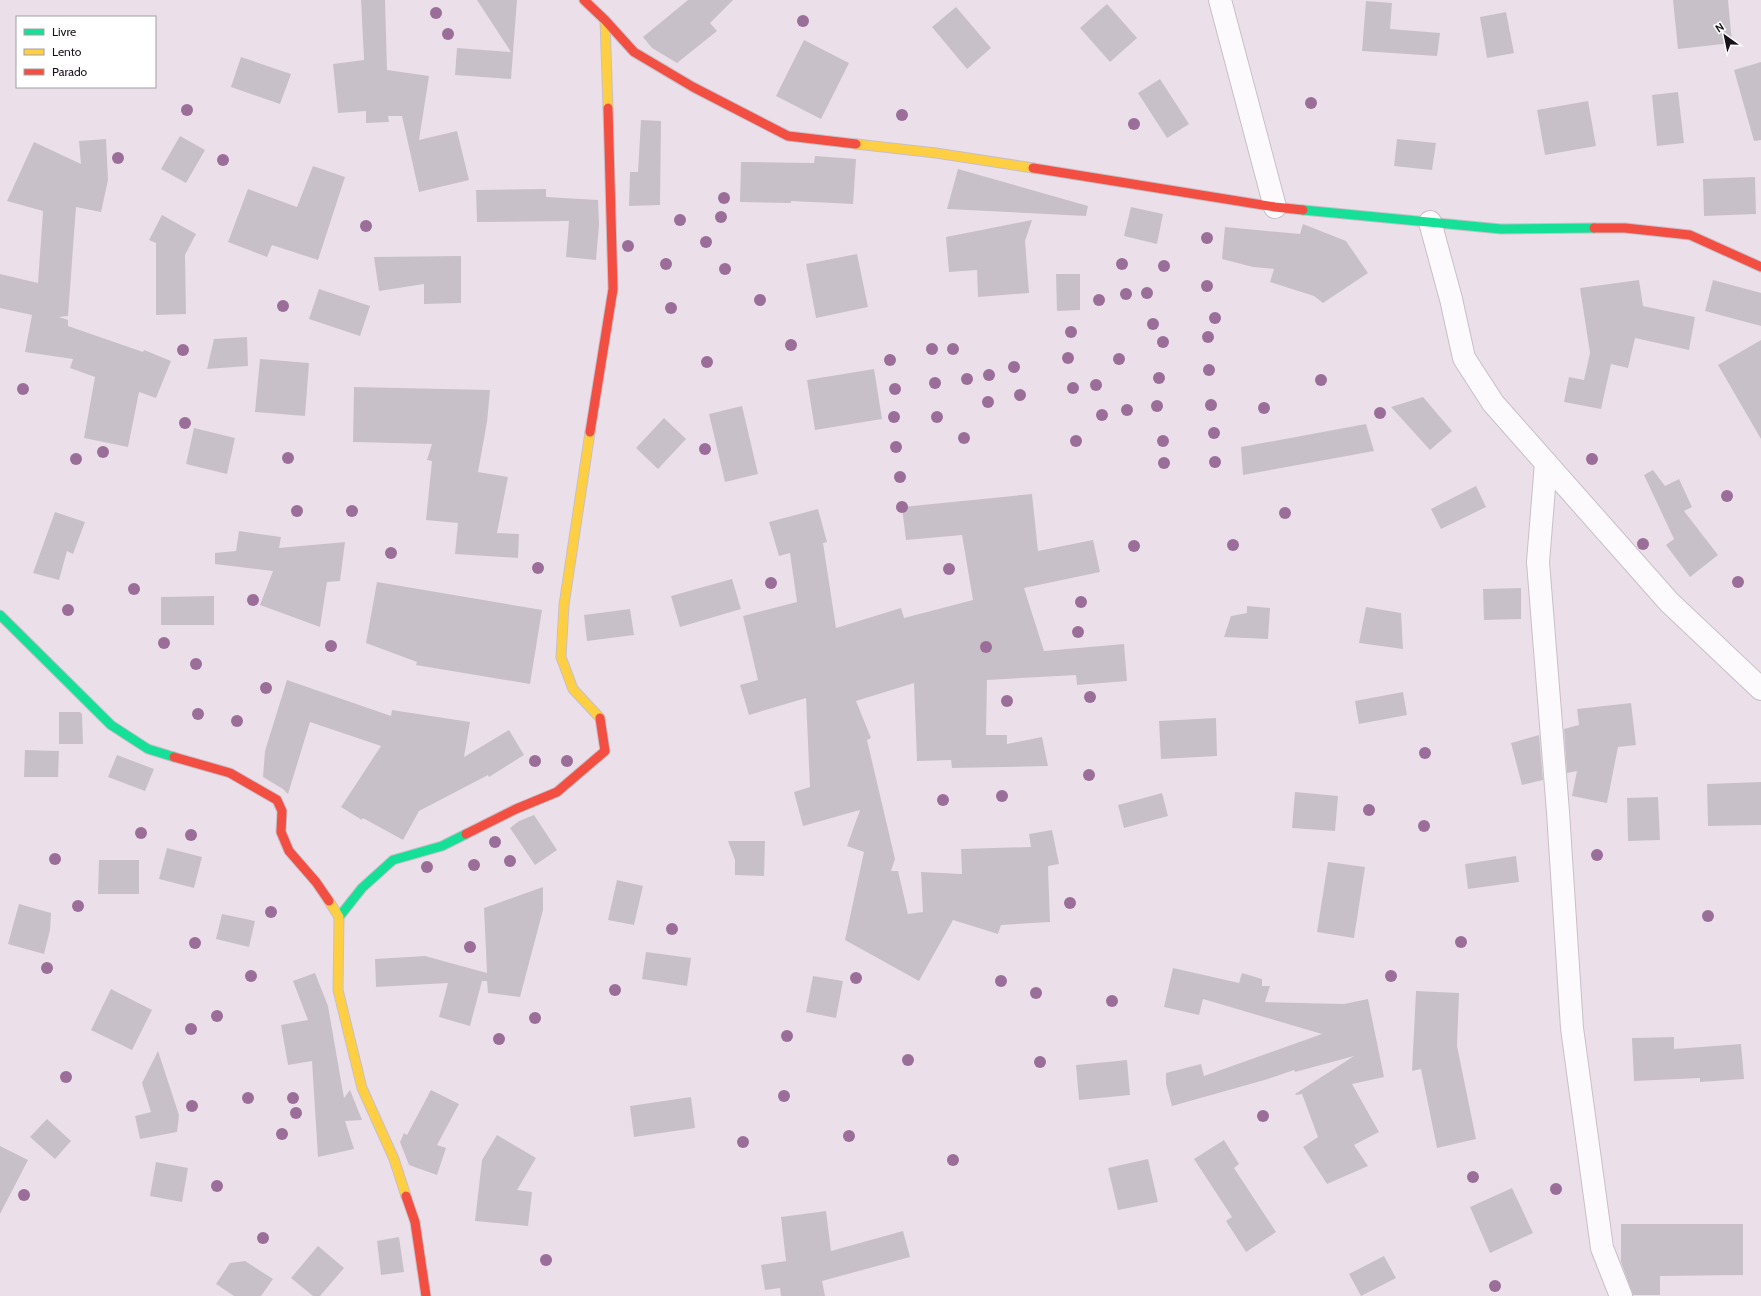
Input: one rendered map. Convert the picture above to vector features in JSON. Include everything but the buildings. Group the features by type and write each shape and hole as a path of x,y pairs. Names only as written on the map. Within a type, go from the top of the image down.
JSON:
{"street":[{"path":"584,0 605,20 634,52 692,88 788,136 936,153 1121,181 1275,207 1501,230 1625,228 1690,235 1761,266"},
{"path":"1220,0 1275,207"},
{"path":"339,916 362,888 393,860 442,846 516,809 557,792 605,751 600,718 573,689 561,657 564,605 582,478 613,289 605,20"},
{"path":"1430,222 1451,299 1464,358 1493,403 1669,602 1761,689"},
{"path":"1546,464 1538,562 1558,812 1572,1028 1602,1248 1621,1296"},
{"path":"0,615 111,725 148,749 230,773 277,800 282,811 281,832 289,851 316,882 339,916 338,990 362,1088 394,1160 415,1222 426,1296"}],"traffic: fast":[{"path":"1303,210 1501,229 1594,228"},
{"path":"0,615 111,725 148,749 174,757"},
{"path":"339,917 362,888 393,860 442,846 466,834"}],"traffic: slow":[{"path":"605,20 608,108"},
{"path":"856,144 936,153 1033,168"},
{"path":"590,432 564,605 561,657 573,689 600,718"},
{"path":"329,901 339,917 338,990 362,1088 394,1159 406,1196"}],"traffic: jam":[{"path":"584,0 605,20 634,52 693,87 788,136 856,144"},
{"path":"590,432 613,289 608,108"},
{"path":"1033,168 1275,207 1303,210"},
{"path":"1594,228 1625,228 1690,235 1761,267"},
{"path":"466,834 516,809 557,792 605,751 600,718"},
{"path":"174,757 230,773 277,800 282,811 281,832 289,851 316,882 329,901"},
{"path":"406,1196 415,1222 426,1296"}]}
